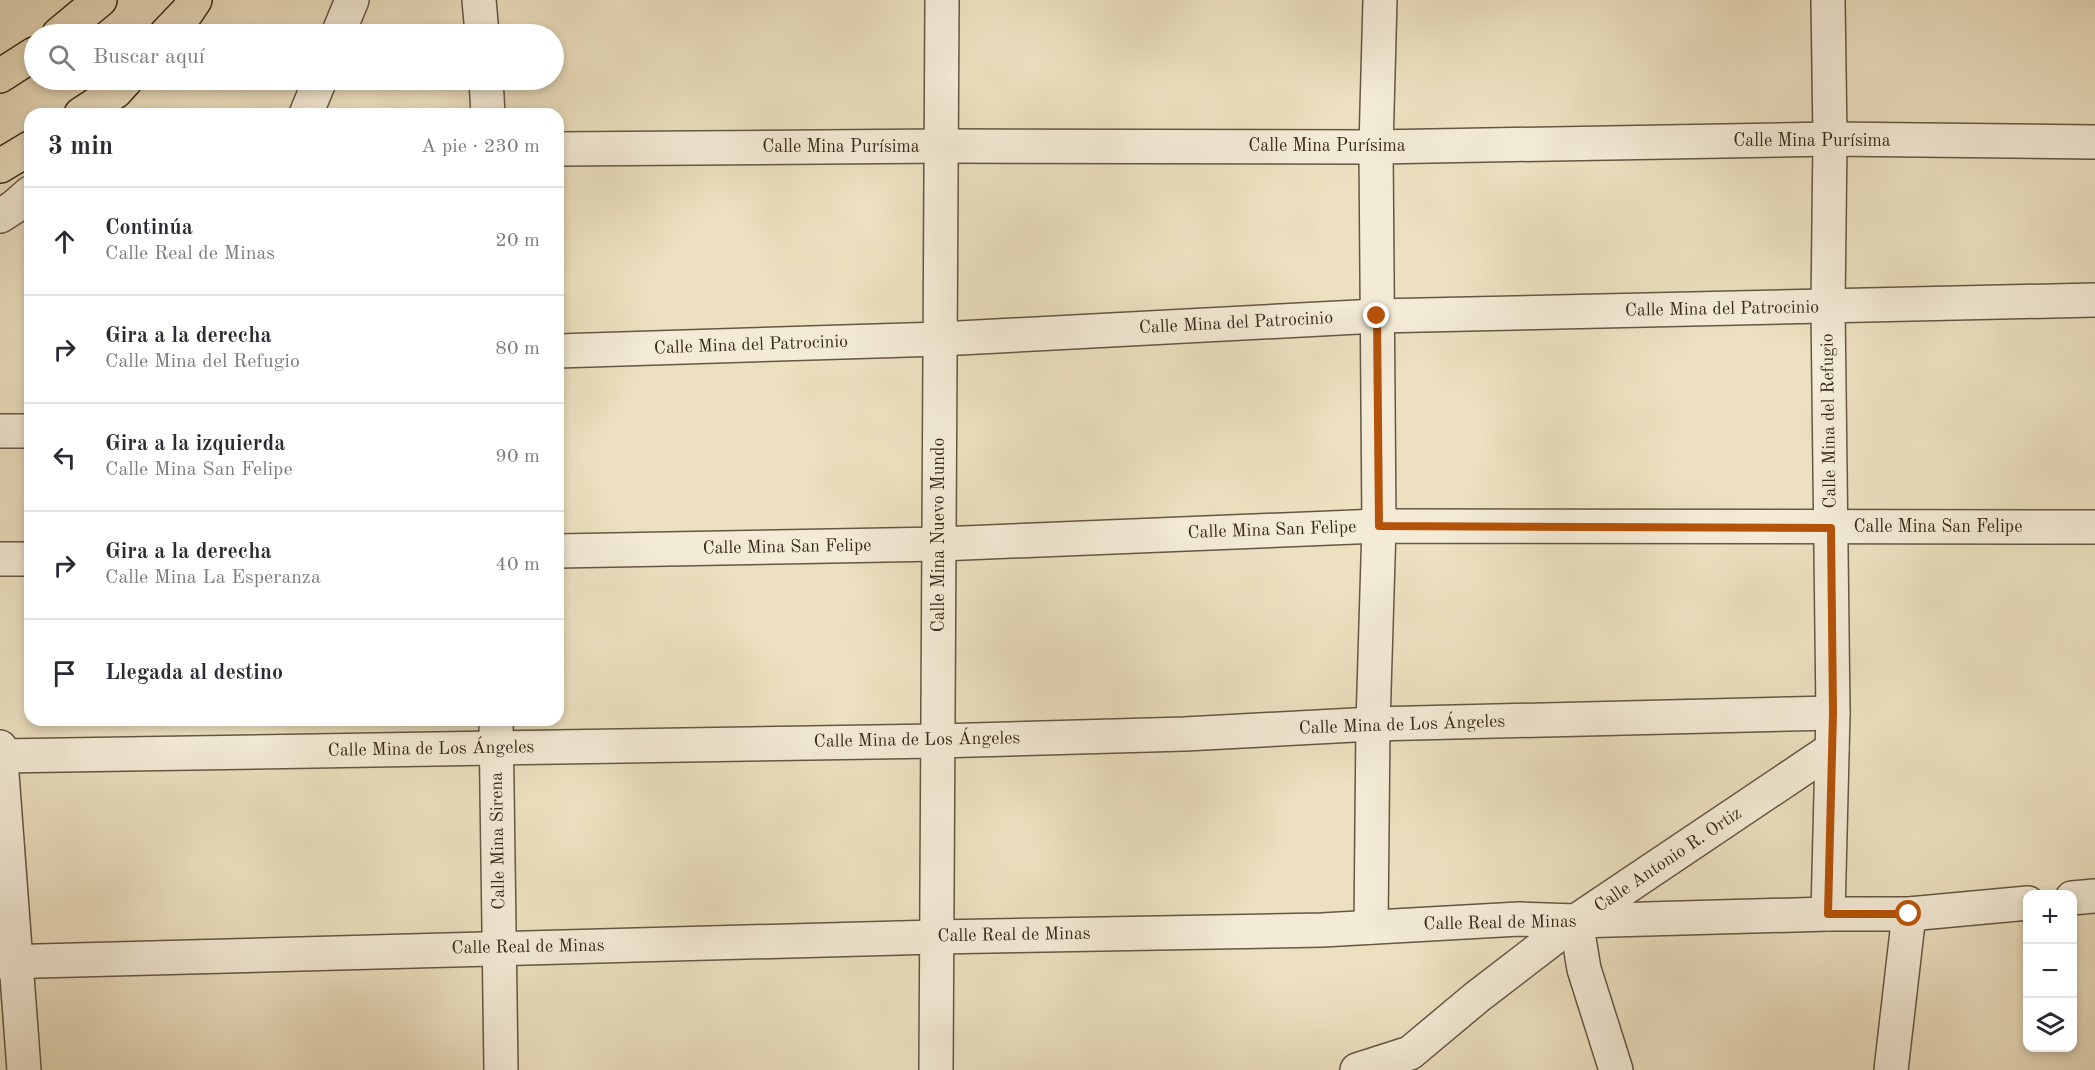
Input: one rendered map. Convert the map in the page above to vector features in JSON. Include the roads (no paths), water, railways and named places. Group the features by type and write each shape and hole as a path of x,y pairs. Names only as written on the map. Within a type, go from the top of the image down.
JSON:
{"main road":[{"path":"71,24 100,0"},
{"path":"175,24 195,0"},
{"path":"0,76 24,60"},
{"path":"91,108 113,95"},
{"path":"0,166 24,151"}],"street":[{"path":"342,24 352,0"},
{"path":"479,0 481,24"},
{"name":"Calle Mina Nuevo Mundo","path":"936,1070 942,0"},
{"path":"1371,927 1373,724 1379,526 1376,147 1380,0"},
{"name":"Calle Mina del Refugio","path":"1828,0 1830,140 1828,307 1833,713 1828,914"},
{"path":"308,108 316,90"},
{"path":"487,90 488,108"},
{"name":"Calle Mina Purísima","path":"564,149 942,146 1376,147 1830,140 2095,142"},
{"name":"Calle Mina del Patrocinio","path":"564,351 940,339 1377,316 2095,300"},
{"path":"0,431 24,431"},
{"name":"Calle Mina San Felipe","path":"564,551 939,544 1379,526 2095,527"},
{"path":"0,559 24,559"},
{"name":"Calle Mina de Los Ángeles","path":"0,756 496,734 937,741 1185,734 1373,724 1833,713"},
{"name":"Calle Mina Sirena","path":"496,734 501,1070"},
{"path":"0,747 9,961 24,1070"},
{"name":"Calle Antonio R. Ortiz","path":"1357,1070 1413,1062 1477,997 1576,921 1832,749"},
{"path":"2077,898 2095,896"},
{"name":"Calle Real de Minas","path":"9,961 500,947 1310,931 1519,920 1576,921 1909,914 2023,903"},
{"path":"1891,1070 1909,914"},
{"path":"1576,921 1584,969 1616,1070"}]}
